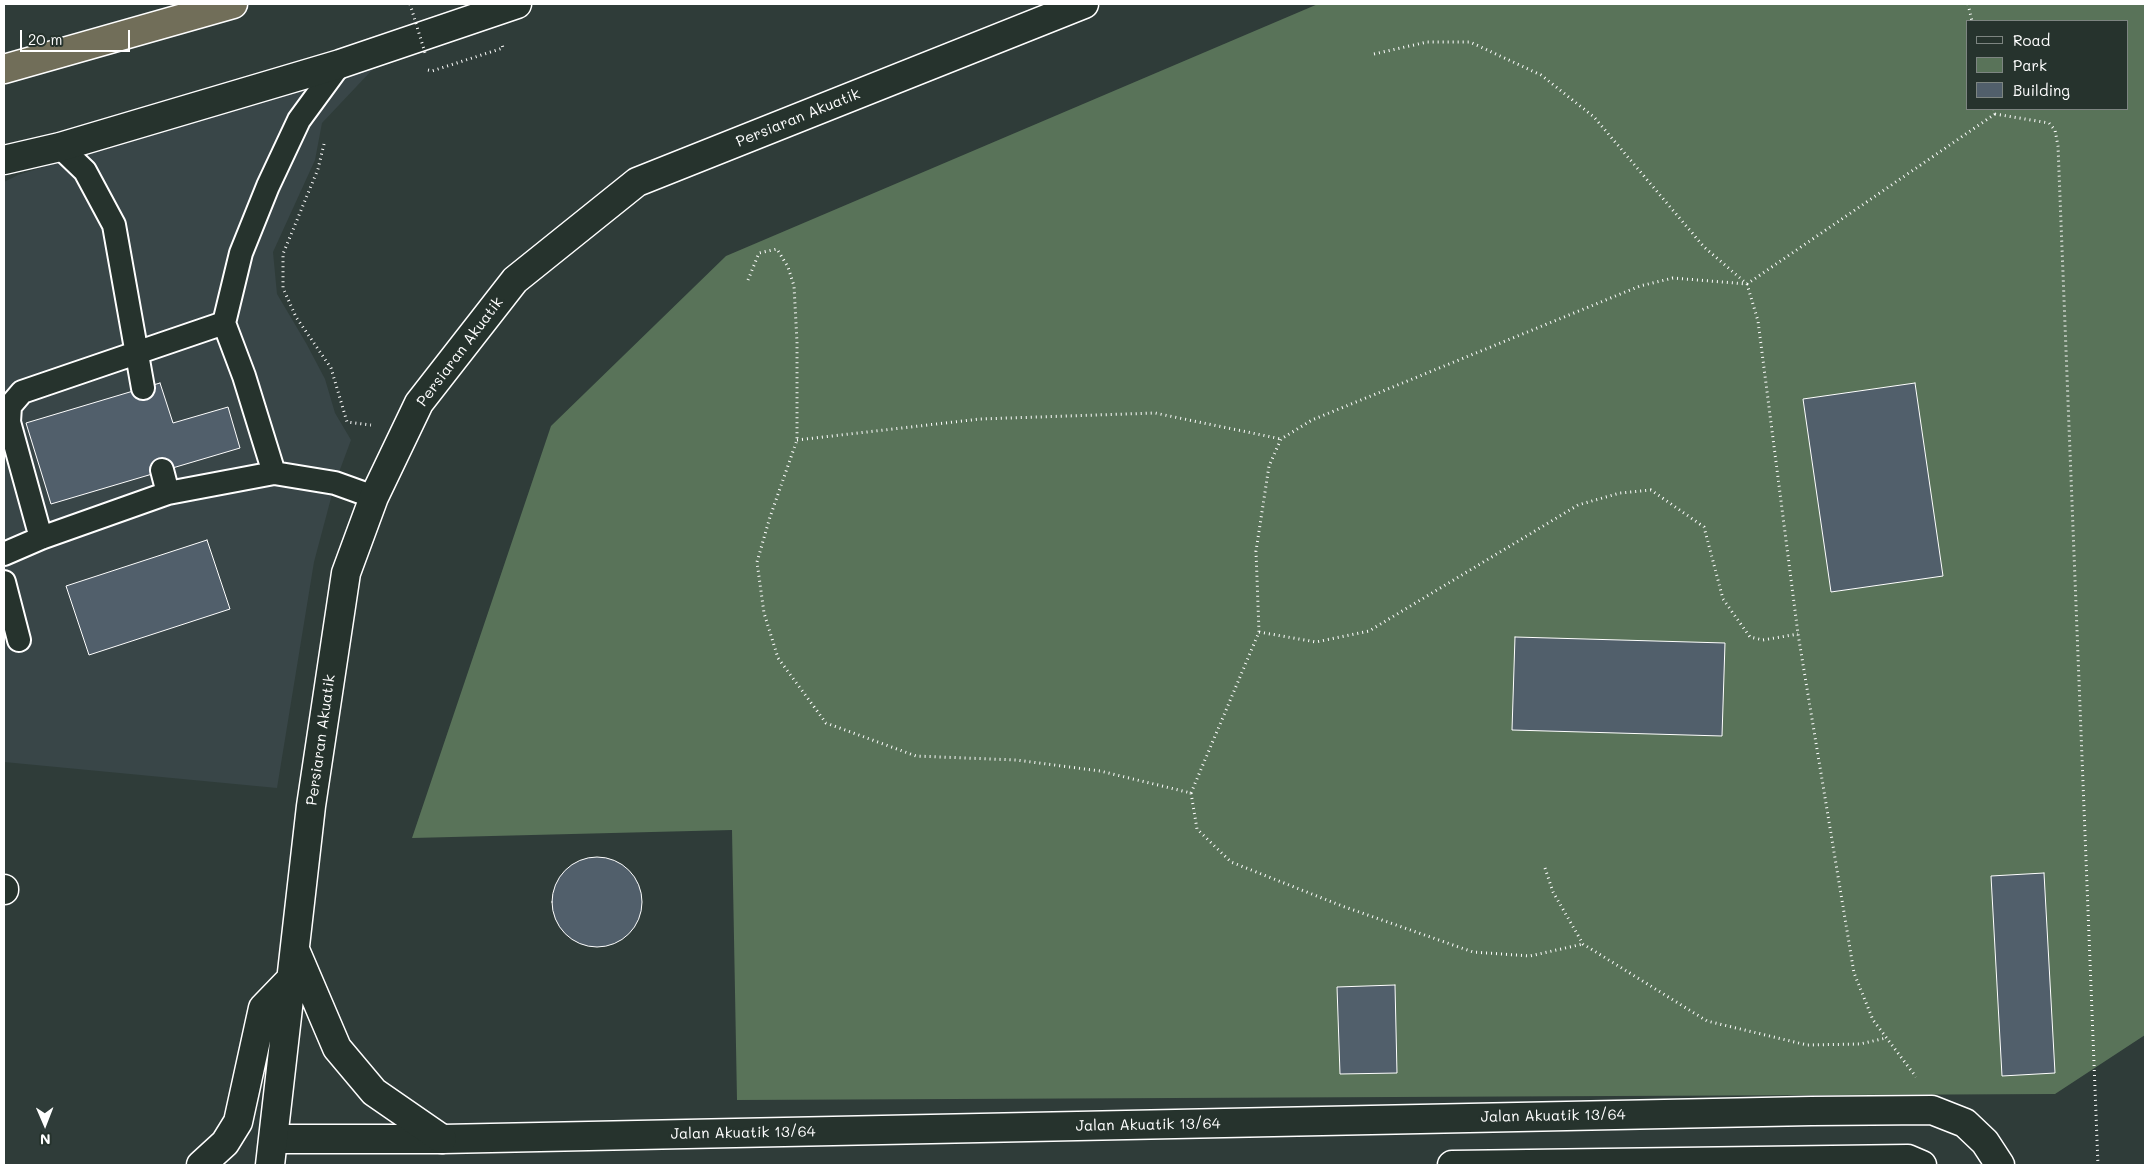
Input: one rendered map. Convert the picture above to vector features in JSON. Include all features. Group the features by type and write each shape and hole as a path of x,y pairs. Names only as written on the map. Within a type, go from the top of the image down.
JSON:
{"highway":[{"path":"4,69 233,4"}],"street":[{"path":"4,160 60,147 340,64 517,4"},
{"name":"Persiaran Akuatik","path":"272,1152 312,806 346,574 374,497 419,404 515,280 637,182 1084,4"},
{"path":"296,951 336,1048 374,1092 442,1140"},
{"path":"201,1165 224,1143 238,1122 263,1008 292,978"},
{"name":"Jalan Akuatik 13/64","path":"272,1152 442,1140 1801,1111 1932,1110 1965,1123 1985,1142 2000,1165"},
{"path":"1452,1165 1908,1159 1922,1165"}],"lane":[{"path":"274,473 244,376 224,323 241,253 268,186 300,120 340,64"},
{"path":"60,147 85,171 114,226 135,353 143,388"},
{"path":"41,538 9,422 10,406 22,392 224,323"},
{"path":"162,470 168,493"},
{"path":"4,554 41,538 168,493 274,473 335,483 374,497"},
{"path":"4,582 19,640"}],"path":[{"path":"410,4 426,56"},
{"path":"1968,4 1972,20"},
{"path":"1374,54 1427,42 1470,42 1542,75 1594,117 1704,247 1747,284 1758,321 1798,634 1854,973 1872,1020 1925,1087 1932,1110"},
{"path":"424,69 432,71 465,60"},
{"path":"1994,110 1995,114"},
{"path":"1583,944 1530,956 1473,952 1342,906 1232,862 1197,829 1191,793 1259,632 1256,552 1269,466 1281,439 1312,420 1640,286 1673,278 1747,284 1995,114 2048,123 2055,130 2058,146 2098,1165"},
{"path":"326,138 318,169 283,254 283,288 296,317 331,368 346,422 406,431"},
{"path":"748,280 760,253 777,249 788,267 794,286 797,342 796,440 770,516 758,562 764,613 778,658 826,723 916,756 1016,760 1100,771 1191,793"},
{"path":"796,440 980,419 1155,413 1281,439"},
{"path":"1259,632 1316,642 1369,631 1578,505 1620,492 1651,490 1704,527 1723,599 1750,637 1763,640 1798,634"},
{"path":"1545,868 1553,892 1583,944 1707,1022 1807,1045 1860,1044 1886,1038"}],"shaded area":[{"path":"373,69 322,123 315,160 273,252 277,294 325,379 335,413 351,440 335,483 314,562 277,788 4,762 4,182 18,175 144,135"}],"green space":[{"path":"1318,4 2145,4 2145,1035 2055,1094 737,1100 732,830 412,838 551,426 726,256"}],"building":[{"path":"160,383 173,423 228,407 240,448 51,504 26,423"},
{"path":"1915,383 1943,576 1831,592 1803,399"},
{"path":"207,540 230,609 89,655 66,586"},
{"path":"1515,637 1725,643 1722,736 1512,730"},
{"path":"597,857 614,860 629,870 639,885 642,902 639,919 629,934 614,944 597,947 580,944 565,934 555,919 552,902 555,885 565,870 580,860"},
{"path":"2044,873 2055,1073 2002,1076 1991,876"},
{"path":"1395,985 1397,1073 1340,1074 1337,987"}]}
